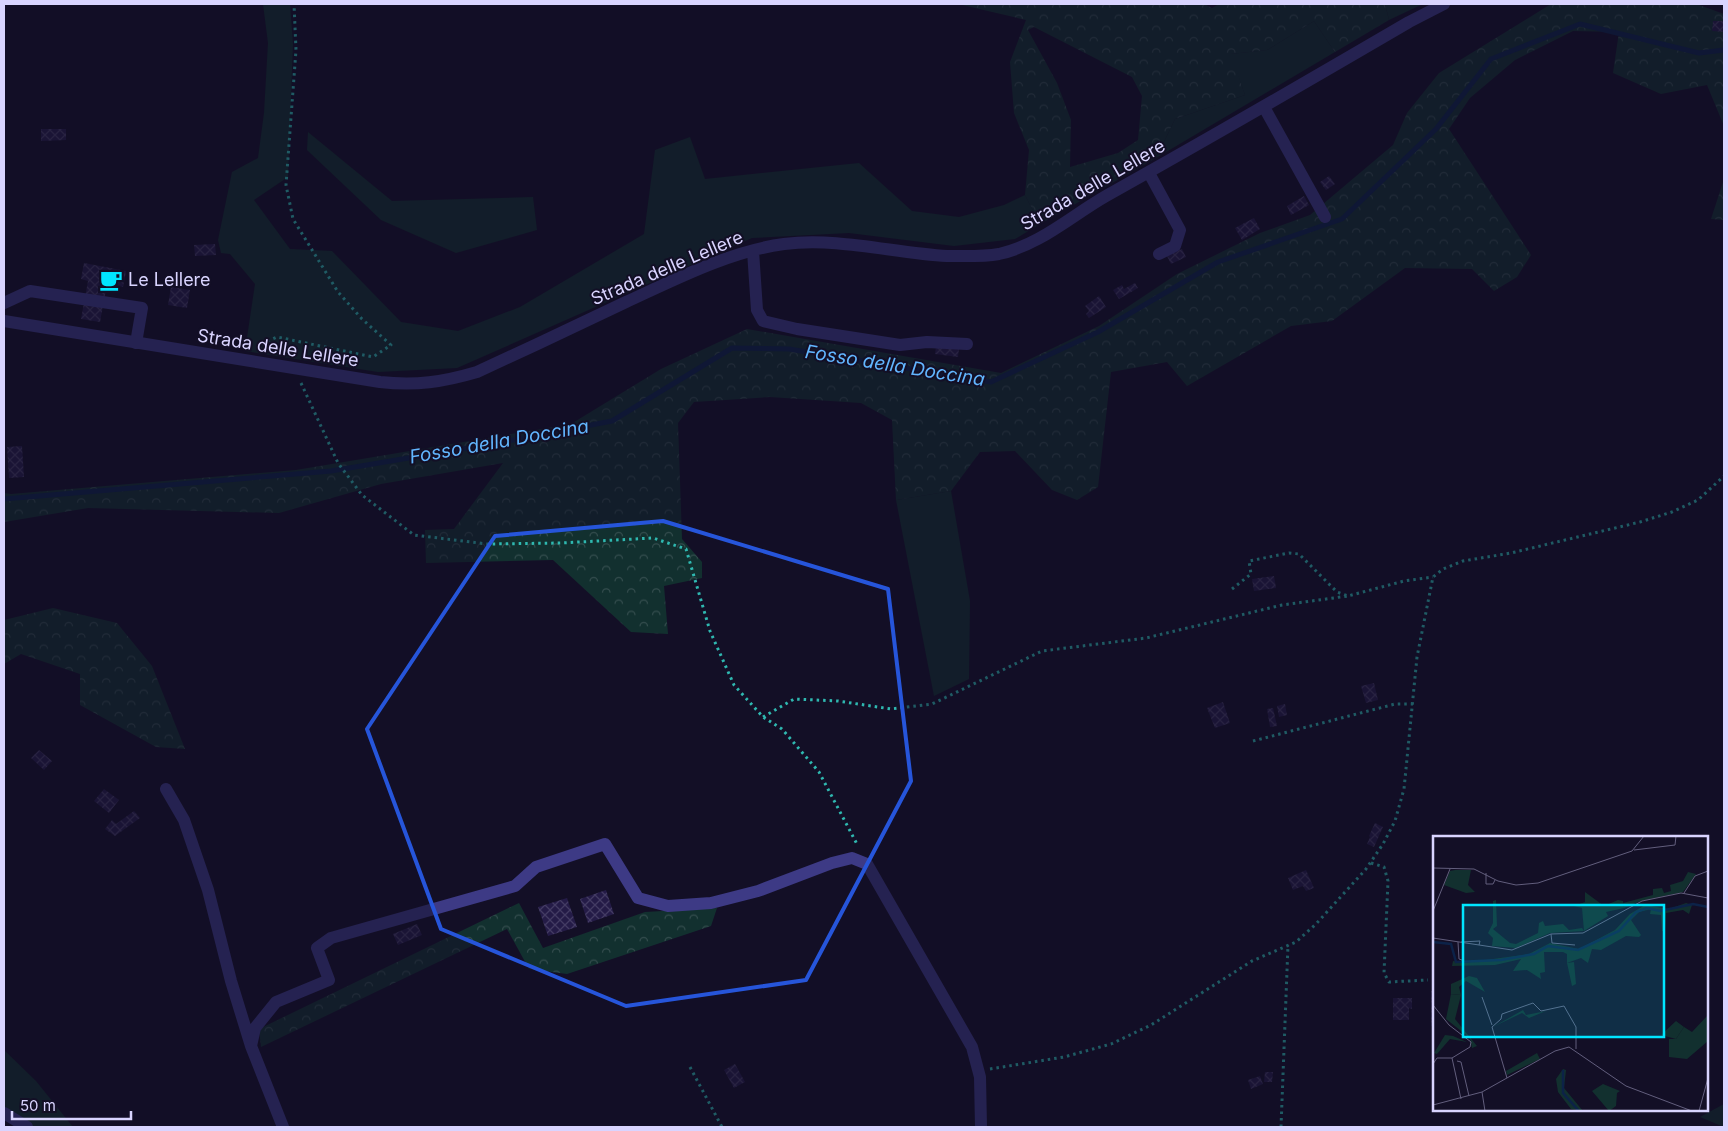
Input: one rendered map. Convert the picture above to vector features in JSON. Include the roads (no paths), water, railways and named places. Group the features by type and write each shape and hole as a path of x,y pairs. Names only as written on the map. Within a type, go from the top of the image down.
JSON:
{"street":[{"name":"Strada delle Lellere","path":"4,321 380,382 423,384 449,380 477,372 717,262 753,251 785,244 817,243 923,254 968,256 999,254 1032,242 1103,198 1409,22 1444,4"},
{"path":"1264,107 1325,217"},
{"path":"1149,172 1180,230 1175,246 1159,254"},
{"path":"753,251 757,310 764,321 797,329 900,345 927,342 967,344"},
{"path":"4,303 30,292 142,308 136,343"},
{"path":"166,789 184,820 208,890 231,982 251,1046 283,1127"},
{"path":"251,1046 256,1028 276,1002 328,980 317,948 331,938 515,886 536,867 605,844 638,898 668,906 711,903 758,891 832,863 852,858 867,864 972,1047 980,1077 981,1127"},
{"path":"4,1113 27,1127"}],"waterway":[{"name":"Fosso della Doccina","path":"4,499 331,471 498,443 612,421 732,348 789,349 991,382 1098,332 1218,262 1342,219 1436,129 1491,59 1580,24 1699,53 1724,50"}],"place":[{"name":"Le Lellere","path":"111,280"}]}
